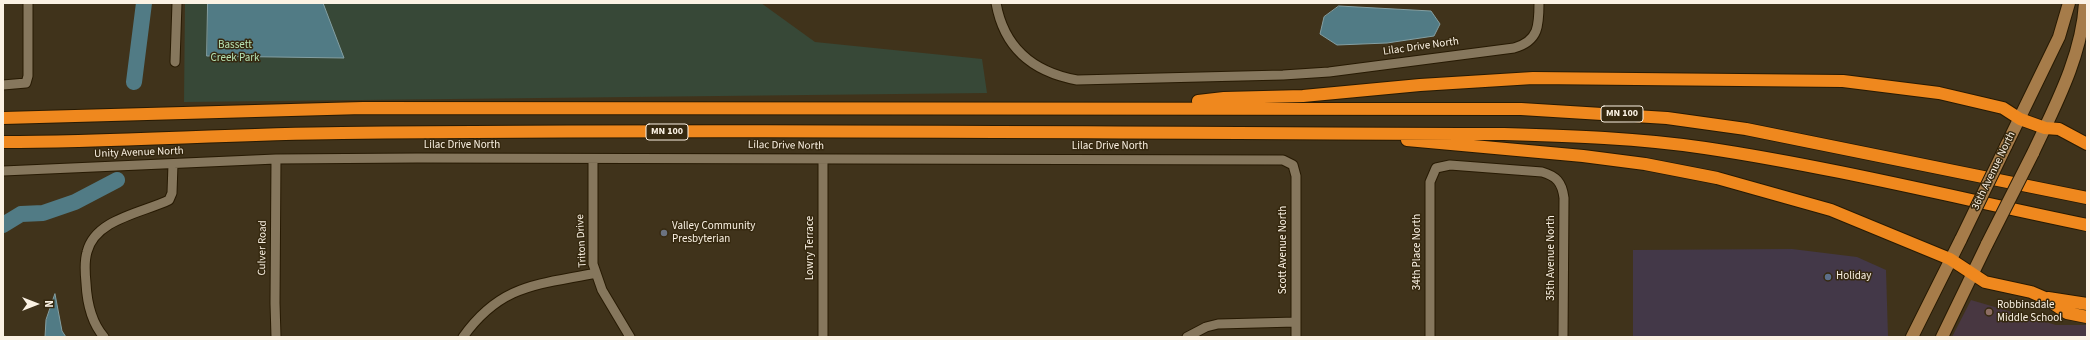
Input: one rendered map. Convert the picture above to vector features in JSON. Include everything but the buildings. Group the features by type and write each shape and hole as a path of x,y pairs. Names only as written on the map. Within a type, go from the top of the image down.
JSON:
{"highway":[{"path":"1149,107 1224,98 1311,95 1420,85 1533,78 1763,79 1843,81 1920,89 2003,108 2020,119 2045,128 2059,129 2087,144"},
{"name":"MN 100","path":"3,118 363,108 1149,107 1521,109 1667,118 1766,133 2087,198"},
{"name":"MN 100","path":"3,142 70,142 337,133 1330,133 1504,134 1596,137 1704,148 1778,160 2087,225"},
{"path":"1330,133 1583,156 1693,173 1830,210 1950,259 1985,282 2015,287 2045,298 2087,304"},
{"path":"2045,298 2067,313 2087,317"}],"street":[{"path":"3,85 26,83 28,76 28,3"},
{"path":"175,62 176,3"},
{"name":"Lilac Drive North","path":"996,3 998,17 1008,38 1020,54 1044,71 1056,76 1077,80 1282,76 1329,72 1514,48 1529,42 1535,35 1538,26 1540,3"},
{"name":"36th Avenue North","path":"1912,337 2020,119 2059,36 2069,3"},
{"path":"1942,337 2045,128 2072,64 2082,21 2084,3"},
{"name":"Lilac Drive North","path":"276,159 1282,160 1293,165"},
{"name":"Unity Avenue North","path":"3,171 276,159"},
{"name":"Culver Road","path":"276,159 274,303 276,337"},
{"name":"Triton Drive","path":"593,159 593,264 602,290 630,337"},
{"name":"Lowry Terrace","path":"823,159 823,337"},
{"path":"104,337 93,320 88,307 85,264 87,251 92,240 105,227 169,200 172,193 172,164"},
{"name":"Scott Avenue North","path":"1293,165 1296,176 1296,337"},
{"name":"34th Place North","path":"1430,337 1430,182 1436,168 1450,165 1542,172 1552,175 1559,181"},
{"name":"35th Avenue North","path":"1559,181 1564,198 1563,337"},
{"path":"463,337 476,320 491,305 510,294 530,286 596,273"},
{"path":"1187,337 1206,327 1218,324 1296,322"}],"shaded area":[{"path":"1792,249 1857,257 1886,270 1888,337 1633,337 1633,250"},
{"name":"Robbinsdale Middle School","path":"1971,300 2056,325 2087,325 2087,337 1952,337"}],"green space":[{"name":"Bassett Creek Park","path":"185,3 761,3 815,42 982,59 987,93 184,102"}],"water":[{"path":"208,3 323,3 344,58 207,56"},
{"path":"1339,6 1431,11 1440,24 1434,36 1387,43 1337,45 1320,34 1324,17"},
{"path":"55,294 62,331 66,337 45,337 46,320"}],"waterway":[{"path":"134,82 144,3"},
{"path":"3,225 21,214 43,213 75,202 117,180"}],"place":[{"name":"Valley Community Presbyterian","path":"664,233"},
{"name":"Holiday","path":"1828,277"},
{"name":"Robbinsdale Middle School","path":"1989,312"}]}
